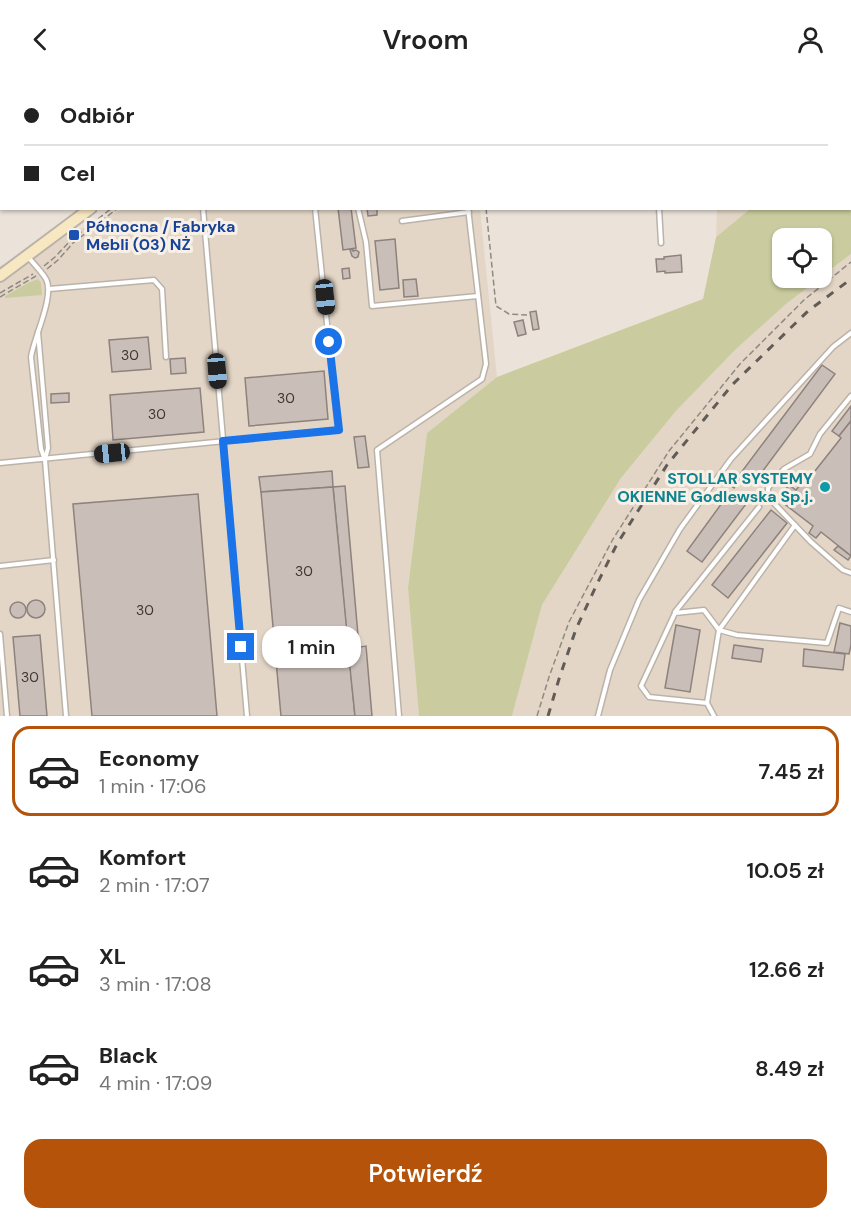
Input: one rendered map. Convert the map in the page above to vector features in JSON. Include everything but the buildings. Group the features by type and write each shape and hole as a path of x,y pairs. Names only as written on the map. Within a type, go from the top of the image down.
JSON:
{"street":[{"path":"0,274 27,257 88,210"}],"lane":[{"path":"203,210 247,716"},
{"path":"0,463 339,430 315,210"},
{"path":"358,210 366,242 372,306 478,296"},
{"path":"399,716 377,450 482,379 486,364 468,210 402,221"},
{"path":"658,210 662,243"},
{"path":"27,257 46,280 49,289 48,300 33,345 32,357 41,449 45,460 66,716"},
{"path":"49,289 154,280 162,289 166,357"},
{"path":"38,330 48,448 45,460"},
{"path":"598,716 610,670 639,600 680,529 731,459 833,347 851,333"},
{"path":"851,396 820,434 810,454 784,469 768,488 768,497 811,542 843,570 851,573"},
{"path":"707,703 649,698 641,686 675,613 759,507"},
{"path":"714,716 707,703 719,630 795,525"},
{"path":"0,566 54,560"},
{"path":"675,613 704,610 719,630 737,635 827,644 839,608 851,612"},
{"path":"0,634 7,716"}],"path":[{"path":"40,272 71,240 109,210"},
{"path":"0,295 58,260 73,243 115,210"},
{"path":"486,210 496,306 509,314 527,315"},
{"path":"537,716 569,622 613,539 669,451 740,364 804,300 851,262"}],"shaded area":[{"path":"121,210 480,210 497,377 427,433 408,588 419,716 0,716 0,266"},
{"path":"717,210 749,210 716,237"},
{"path":"851,254 851,716 512,716 542,605 621,478 676,411 735,350 786,304 807,288 832,288 832,269"}],"green space":[{"path":"749,210 851,210 851,254 832,268 832,228 772,228 772,288 807,288 735,350 676,411 621,478 542,605 512,716 419,716 408,588 427,433 497,377 703,299 716,237"},
{"path":"38,279 41,283 42,295 5,298 5,296"}],"railway":[{"path":"548,716 576,629 597,584 617,544 667,465 732,385 808,311 851,279"}],"place":[{"name":"Północna / Fabryka Mebli (03) NŻ","path":"74,235"},
{"name":"STOLLAR SYSTEMY OKIENNE Godlewska Sp.j.","path":"825,487"}],"route":[{"path":"241,647 223,441 339,430 329,342"}]}
